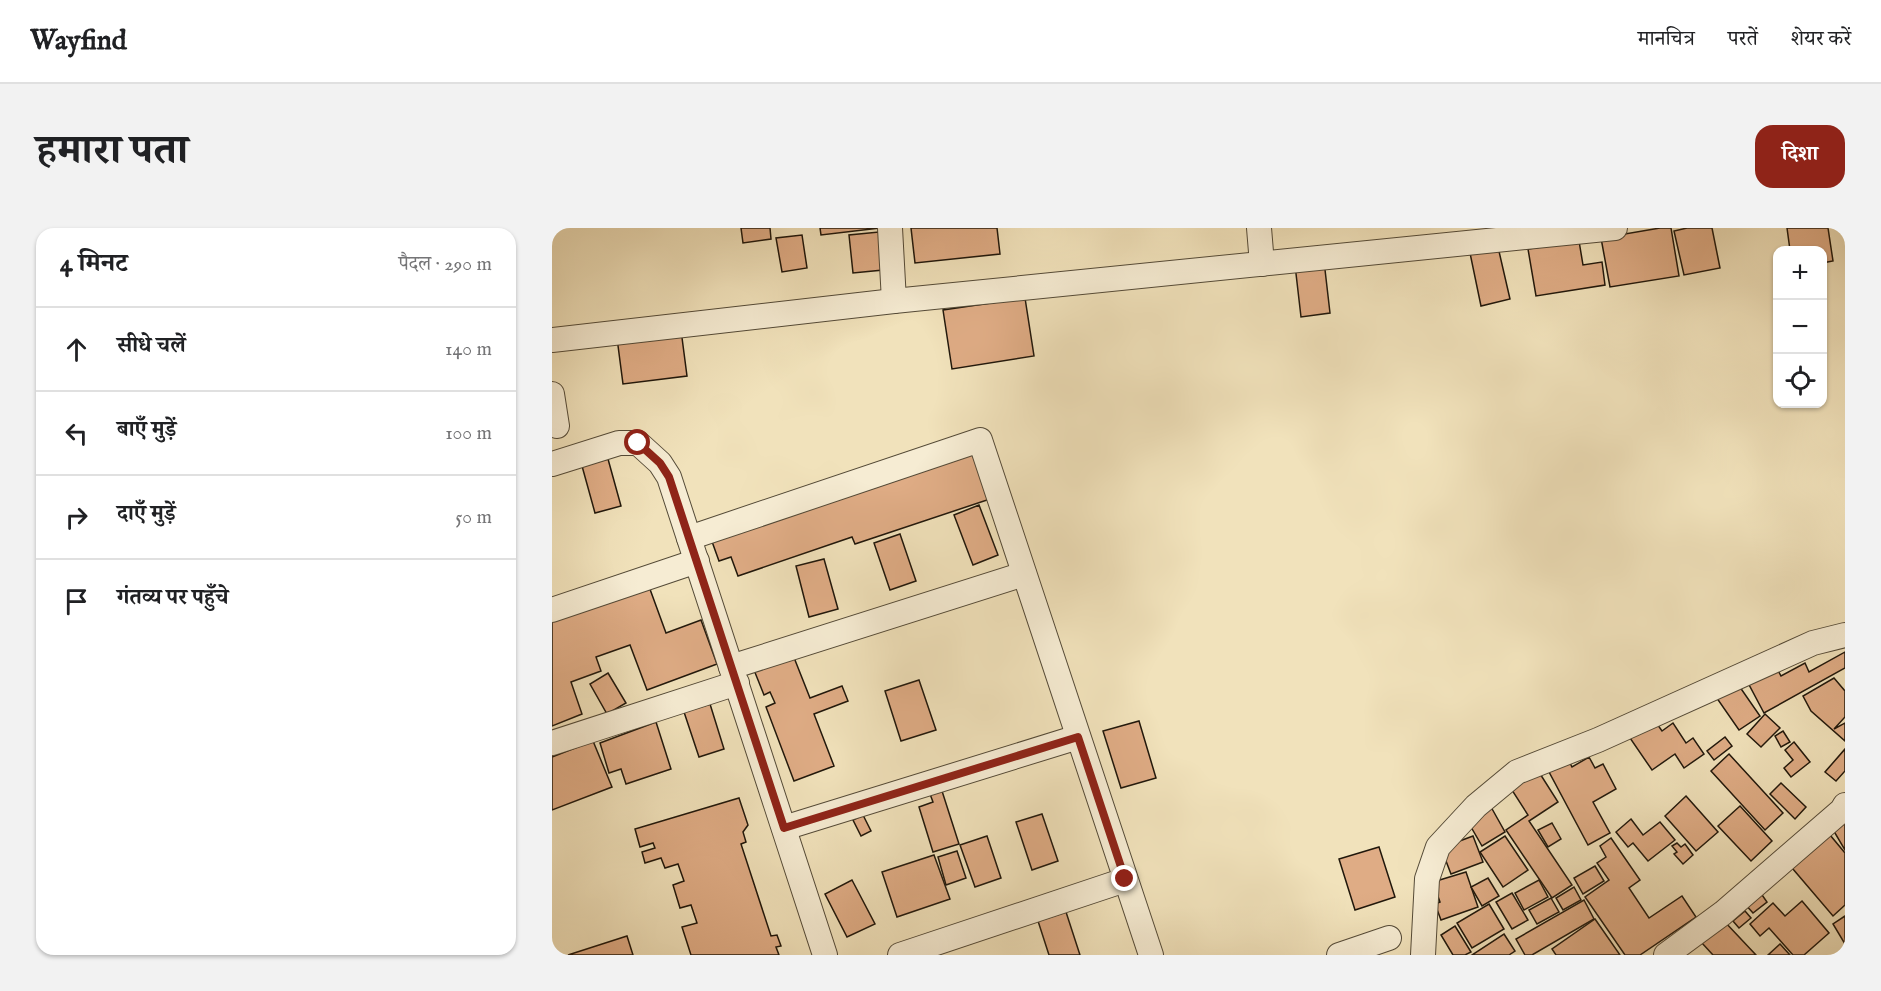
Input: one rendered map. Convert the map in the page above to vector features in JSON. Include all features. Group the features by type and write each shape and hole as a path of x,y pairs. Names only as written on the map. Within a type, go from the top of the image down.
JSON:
{"street":[{"path":"891,228 894,301"},
{"path":"1258,228 1262,264"},
{"path":"552,340 894,301 1262,264 1508,233 1615,228"},
{"path":"552,394 557,426"},
{"path":"689,538 980,440 1150,955"},
{"path":"552,464 619,443 638,443 660,463 669,477 825,955"},
{"path":"552,610 697,561"},
{"path":"552,743 734,675 1024,574"},
{"path":"1424,955 1427,879 1438,847 1476,806 1517,772 1598,740 1813,643 1845,635"},
{"path":"784,828 1078,737"},
{"path":"1666,955 1723,913 1845,805"},
{"path":"900,955 1125,879"},
{"path":"1339,955 1389,938"}],"building":[{"path":"741,228 770,228 771,239 743,243"},
{"path":"820,228 880,228 821,235"},
{"path":"911,228 997,228 1000,254 915,263"},
{"path":"1671,228 1679,276 1610,287 1601,238"},
{"path":"1687,228 1712,228 1720,268 1684,275 1674,231"},
{"path":"1787,228 1828,228 1833,261 1827,262 1827,246 1789,246"},
{"path":"879,232 883,270 853,273 849,235"},
{"path":"802,235 807,268 782,272 776,238"},
{"path":"1579,241 1583,265 1602,262 1605,285 1536,296 1528,249"},
{"path":"1498,247 1510,299 1481,306 1470,253"},
{"path":"1324,261 1330,313 1301,317 1295,265"},
{"path":"1025,298 1034,356 952,369 943,310"},
{"path":"681,330 687,376 623,384 617,338"},
{"path":"976,448 993,498 855,544 852,537 738,576 731,557 719,561 710,536"},
{"path":"608,459 621,506 595,513 582,466"},
{"path":"979,505 998,555 973,565 954,515"},
{"path":"900,534 916,581 890,590 874,543"},
{"path":"824,559 838,609 809,617 796,566"},
{"path":"647,581 666,633 701,620 717,664 647,690 630,645 596,657 601,671 571,682 582,714 552,726 552,616"},
{"path":"1845,652 1845,668 1764,713 1746,679 1774,663 1781,676 1805,663 1809,672"},
{"path":"793,655 810,698 842,686 848,701 814,714 834,766 794,781 766,707 775,703 770,692 764,695 754,670"},
{"path":"608,673 626,703 607,714 590,684"},
{"path":"1834,678 1845,691 1845,717 1834,729 1845,723 1845,741 1811,711 1803,696"},
{"path":"919,680 936,730 901,741 885,691"},
{"path":"1735,680 1760,716 1739,730 1714,694"},
{"path":"710,704 724,749 699,757 684,712"},
{"path":"1765,714 1780,728 1761,747 1747,734"},
{"path":"1139,721 1156,778 1121,788 1103,731"},
{"path":"1655,721 1662,731 1673,723 1686,743 1693,738 1704,754 1684,768 1675,754 1652,770 1630,738"},
{"path":"656,722 671,769 626,784 621,769 609,773 600,743"},
{"path":"1783,731 1790,742 1781,747 1775,736"},
{"path":"1725,737 1732,746 1714,760 1707,751"},
{"path":"593,741 612,787 552,810 552,757"},
{"path":"1794,742 1810,762 1791,777 1784,768 1793,760 1785,750"},
{"path":"1845,749 1845,771 1836,781 1825,772"},
{"path":"1729,754 1783,813 1765,830 1711,771"},
{"path":"1589,757 1595,768 1603,764 1616,789 1593,802 1610,833 1588,845 1548,770 1568,759 1572,767"},
{"path":"1537,769 1558,802 1529,821 1572,885 1552,898 1506,830 1528,815 1510,787"},
{"path":"1781,783 1806,807 1795,819 1770,794"},
{"path":"942,791 959,844 933,852 919,807 933,802 930,794"},
{"path":"1686,796 1718,832 1696,851 1665,816"},
{"path":"739,798 748,825 743,832 746,842 741,844 771,936 777,935 781,946 776,947 779,955 691,955 682,927 697,923 691,905 680,908 673,885 684,881 678,864 665,868 661,858 645,863 642,852 655,848 653,843 640,847 635,829"},
{"path":"1740,806 1772,841 1751,861 1718,826"},
{"path":"1491,807 1505,832 1482,846 1467,820"},
{"path":"1042,814 1058,861 1032,870 1016,822"},
{"path":"863,815 871,831 861,836 853,820"},
{"path":"1631,819 1643,835 1660,822 1675,840 1648,861 1633,843 1628,847 1616,832"},
{"path":"1845,820 1845,850 1832,828"},
{"path":"1552,823 1561,839 1548,847 1538,830"},
{"path":"1825,829 1845,853 1845,905 1833,916 1787,862"},
{"path":"987,836 1001,878 975,887 960,845"},
{"path":"1473,836 1483,862 1451,874 1441,848"},
{"path":"1505,836 1528,870 1503,887 1480,852"},
{"path":"1611,838 1640,880 1629,888 1649,918 1682,896 1696,917 1640,955 1625,955 1585,897 1609,880 1597,863 1606,857 1600,846"},
{"path":"1677,843 1681,847 1685,844 1693,855 1683,864 1674,854 1677,852 1672,846"},
{"path":"1379,847 1395,897 1355,910 1339,859"},
{"path":"957,851 966,878 946,885 938,857"},
{"path":"934,855 950,899 897,917 882,872"},
{"path":"1595,866 1604,881 1583,894 1574,878"},
{"path":"1466,872 1478,907 1441,920 1435,904 1440,902 1433,882"},
{"path":"1488,878 1499,896 1482,906 1471,887"},
{"path":"852,880 875,924 847,937 825,894"},
{"path":"1539,880 1548,897 1524,910 1515,893"},
{"path":"1574,887 1581,900 1563,910 1556,898"},
{"path":"1760,892 1767,902 1753,913 1745,904"},
{"path":"1512,893 1528,920 1512,929 1496,902"},
{"path":"1551,898 1559,912 1537,924 1529,910"},
{"path":"1584,900 1594,919 1532,955 1525,955 1516,939"},
{"path":"1802,901 1829,933 1804,955 1793,955 1769,928 1760,936 1750,924 1773,903 1785,916"},
{"path":"1489,904 1504,929 1472,948 1457,923"},
{"path":"1745,911 1751,918 1739,928 1733,921"},
{"path":"1066,912 1080,955 1049,955 1038,921"},
{"path":"1845,916 1845,944 1833,924"},
{"path":"1595,919 1620,955 1556,955 1552,949"},
{"path":"1724,921 1756,955 1713,955 1702,943"},
{"path":"1455,926 1471,952 1465,955 1453,955 1441,935"},
{"path":"1504,934 1515,951 1509,955 1472,955"},
{"path":"627,936 633,955 568,955"},
{"path":"1780,944 1790,955 1768,955"}],"route":[{"path":"638,443 650,452 669,477 784,828 1078,737 1125,879"}]}
